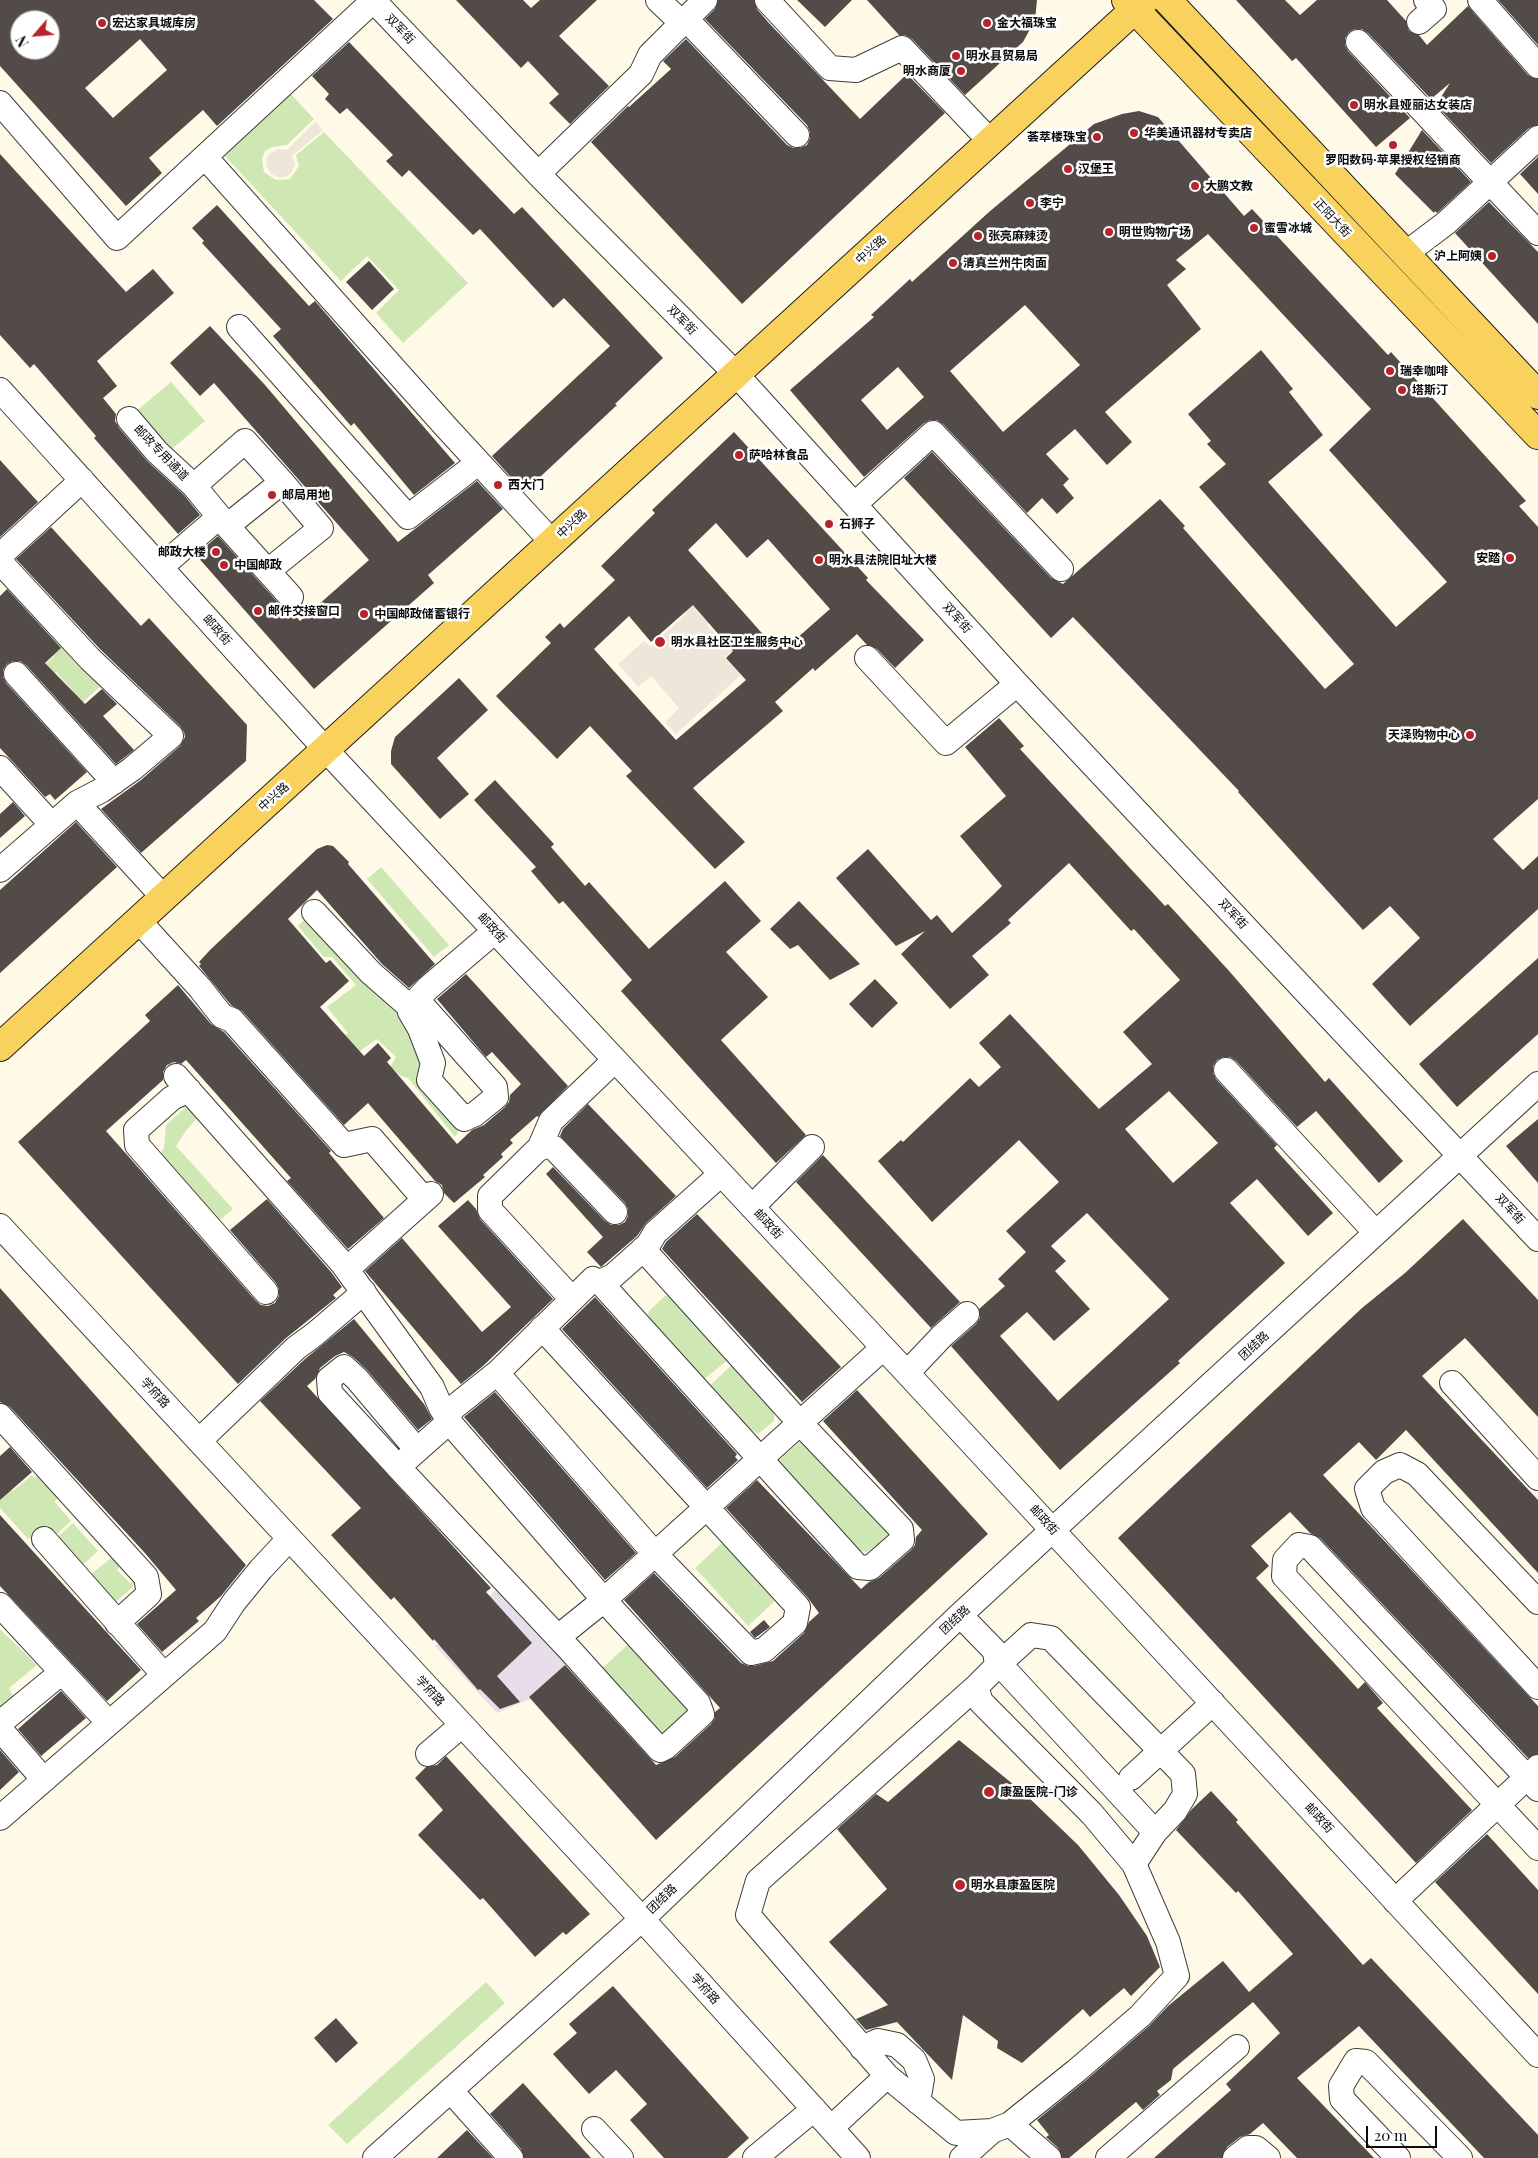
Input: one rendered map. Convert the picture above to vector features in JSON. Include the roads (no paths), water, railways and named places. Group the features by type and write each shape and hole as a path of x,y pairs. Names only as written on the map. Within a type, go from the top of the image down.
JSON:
{"main road":[{"path":"1167,0 1538,395"},
{"name":"中兴路","path":"0,1047 990,141 1135,3"},
{"name":"正阳大街","path":"1135,3 1538,435"}],"street":[{"path":"0,103 117,238 373,0"},
{"name":"双军街","path":"373,0 538,174 735,373 1017,684 1538,1238"},
{"path":"658,0 684,21 797,135"},
{"path":"538,174 641,74 650,55 705,0"},
{"path":"767,0 830,68 856,70 902,48 990,141"},
{"path":"1419,22 1434,9 1426,0"},
{"path":"1480,0 1538,66"},
{"path":"1358,42 1538,233"},
{"path":"1405,254 1446,223 1538,138"},
{"path":"205,157 478,464 552,542"},
{"path":"239,327 408,518 478,464"},
{"name":"邮政街","path":"0,390 326,750 1053,1530 1538,2055"},
{"name":"邮政专用通道","path":"129,419 157,452 194,486 223,522 291,597"},
{"path":"855,504 933,433 1061,569"},
{"name":"邮政专用通道","path":"194,486 245,441 282,482 321,528 268,571"},
{"path":"1,867 77,803 132,770 171,736 90,659 1,557 82,480"},
{"path":"161,567 282,482"},
{"path":"867,658 946,743 1017,684"},
{"path":"16,674 114,782"},
{"path":"0,768 52,824"},
{"path":"77,803 164,898"},
{"path":"314,912 371,973 415,1003 428,988 495,931"},
{"path":"139,920 200,988 222,1016 232,1020 344,1145 372,1139 428,1196 348,1269"},
{"path":"539,1149 552,1121 616,1060"},
{"path":"1226,1070 1376,1233"},
{"path":"266,1292 137,1146 136,1130 172,1098 182,1083 348,1269 432,1387 441,1408 450,1421 604,1600 698,1703 702,1714 666,1747 660,1750 558,1637 330,1393 329,1379 344,1367 357,1379 417,1450"},
{"name":"团结路","path":"375,2158 642,1919 960,1614 1538,1084"},
{"path":"572,1299 490,1210 490,1196 542,1145 554,1148 615,1212"},
{"path":"752,1207 812,1147"},
{"path":"600,1282 613,1276 648,1245 655,1233 721,1174"},
{"name":"学府路","path":"0,1226 642,1919 858,2158"},
{"path":"398,1467 450,1421 453,1408 497,1373 593,1279 600,1282 759,1460 858,1567 870,1568 902,1540 901,1530 800,1423 643,1249"},
{"path":"199,1441 296,1348 364,1292"},
{"path":"907,1373 942,1336 967,1314"},
{"path":"497,1373 655,1554 751,1653 764,1650 795,1622 798,1607 542,1328"},
{"path":"558,1637 604,1600 883,1348"},
{"path":"1452,1383 1538,1478"},
{"path":"0,1416 146,1578 149,1594 117,1623"},
{"path":"1538,1602 1417,1474 1400,1466 1384,1472 1367,1490 1373,1508 1538,1687"},
{"path":"44,1539 164,1676"},
{"path":"0,1818 215,1631 256,1575 289,1539"},
{"path":"1395,1901 1499,1805 1534,1778 1310,1547 1300,1545 1285,1560 1284,1576 1499,1805 1538,1848"},
{"path":"0,1605 109,1723"},
{"path":"960,1614 994,1651 997,1666 1006,1672 1123,1785 1155,1832"},
{"path":"1049,2158 1001,2127 956,2133 887,2076 748,1915 758,1881 976,1687 1031,1635 1051,1638 1183,1774 1185,1794 1175,1811 1155,1832 1134,1864"},
{"path":"0,1723 62,1672"},
{"path":"962,2158 1140,2016 1177,1976 1168,1942 1134,1864 1092,1814 981,1702 976,1687"},
{"path":"1092,1814 1212,1703"},
{"path":"428,1754 462,1725"},
{"path":"0,1729 44,1780"},
{"path":"862,2048 878,2041 897,2045 914,2060 922,2079 918,2102"},
{"path":"1108,2158 1237,2047"},
{"path":"1398,2158 1342,2099 1341,2086 1356,2061 1366,2062 1460,2158"},
{"path":"830,2128 887,2076"},
{"path":"451,2090 511,2158"},
{"path":"755,2158 814,2109"},
{"path":"594,2129 621,2158"},
{"path":"1235,2158 1248,2148 1256,2148 1268,2158"}],"place":[{"name":"宏达家具城库房","path":"102,23"},
{"name":"金大福珠宝","path":"987,23"},
{"name":"明水县贸易局","path":"956,56"},
{"name":"明水商厦","path":"961,71"},
{"name":"明水县娅丽达女装店","path":"1354,105"},
{"name":"华美通讯器材专卖店","path":"1134,133"},
{"name":"荟萃楼珠宝","path":"1097,137"},
{"name":"罗阳数码·苹果授权经销商","path":"1393,145"},
{"name":"汉堡王","path":"1068,169"},
{"name":"大鹏文教","path":"1195,186"},
{"name":"李宁","path":"1030,203"},
{"name":"蜜雪冰城","path":"1254,228"},
{"name":"明世购物广场","path":"1109,232"},
{"name":"张亮麻辣烫","path":"978,236"},
{"name":"沪上阿姨","path":"1492,256"},
{"name":"清真兰州牛肉面","path":"953,263"},
{"name":"瑞幸咖啡","path":"1390,371"},
{"name":"塔斯汀","path":"1402,390"},
{"name":"萨哈林食品","path":"739,455"},
{"name":"西大门","path":"498,485"},
{"name":"邮局用地","path":"272,495"},
{"name":"石狮子","path":"829,524"},
{"name":"邮政大楼","path":"216,552"},
{"name":"安踏","path":"1510,558"},
{"name":"明水县法院旧址大楼","path":"819,560"},
{"name":"中国邮政","path":"224,565"},
{"name":"邮件交接窗口","path":"258,611"},
{"name":"中国邮政储蓄银行","path":"364,614"},
{"name":"明水县社区卫生服务中心","path":"660,642"},
{"name":"天泽购物中心","path":"1470,735"},
{"name":"康盈医院-门诊","path":"989,1792"},
{"name":"明水县康盈医院","path":"960,1885"}]}
